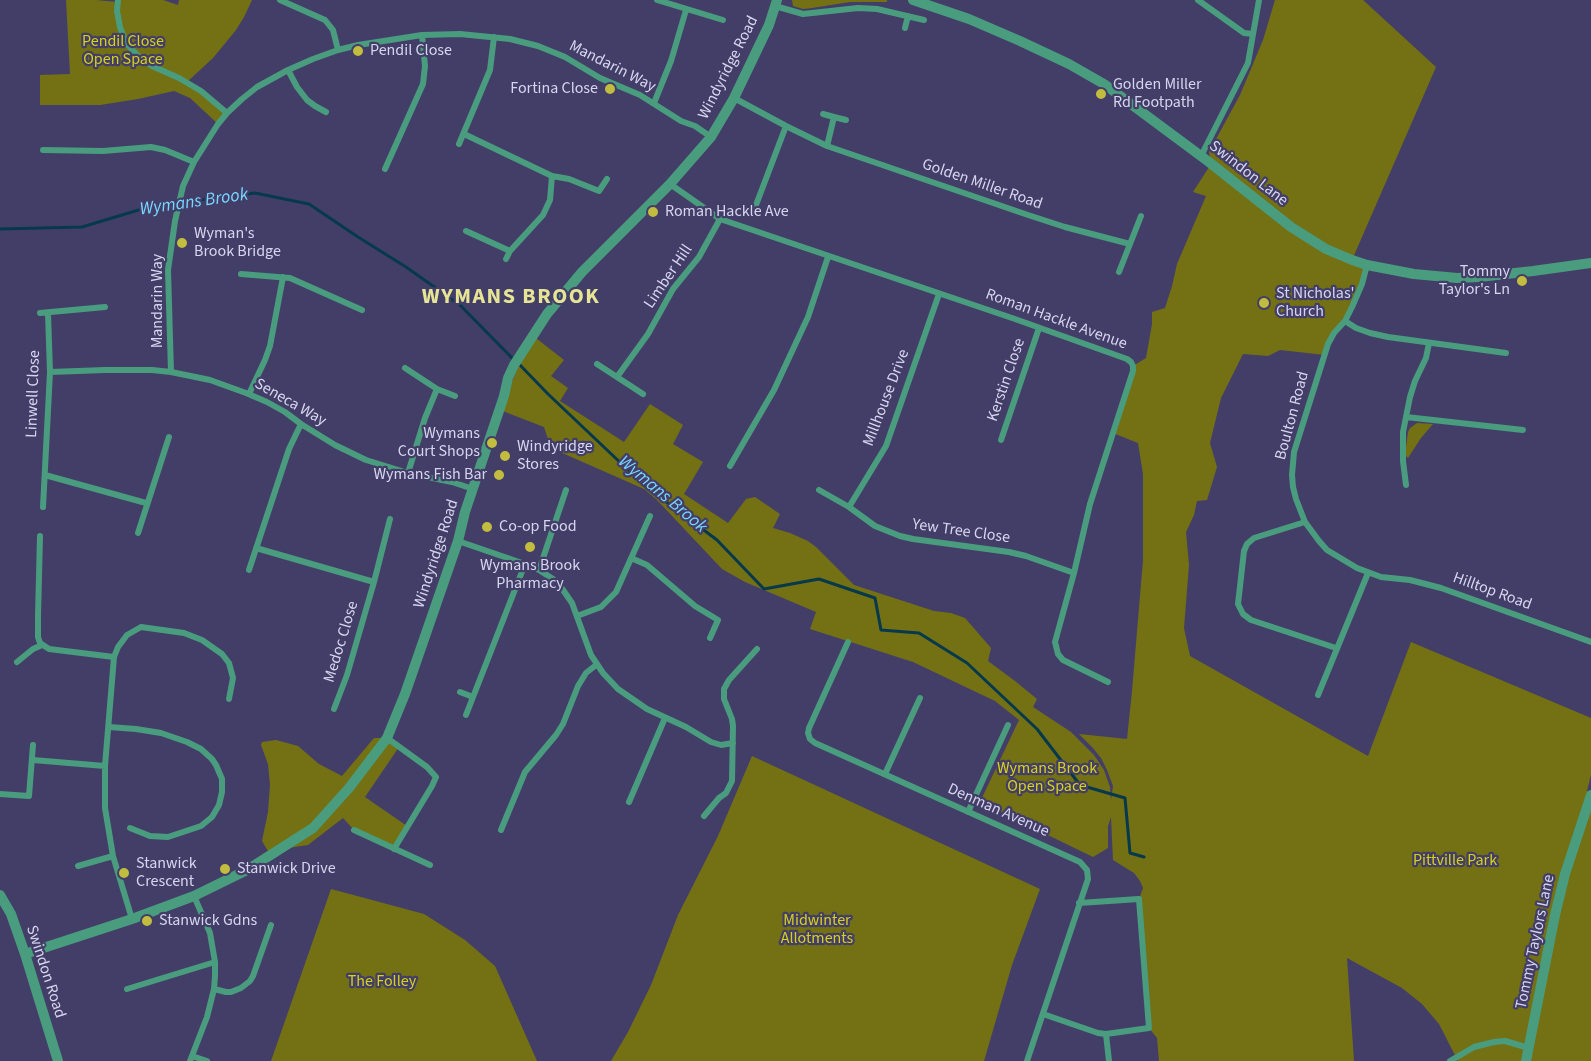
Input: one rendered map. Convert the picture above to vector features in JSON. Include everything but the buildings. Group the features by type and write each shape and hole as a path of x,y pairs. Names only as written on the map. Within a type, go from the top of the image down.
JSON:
{"street":[{"path":"118,0 117,11 120,27 126,43 138,56 152,66 201,91 227,114"},
{"path":"280,0 325,20 333,30 338,50"},
{"path":"657,0 723,20"},
{"name":"Swindon Lane","path":"912,0 969,19 1069,64 1104,84 1291,227 1317,244 1352,260 1414,274 1457,278 1511,274 1591,263"},
{"path":"1198,0 1244,33 1253,34"},
{"path":"1205,159 1248,63 1259,0"},
{"path":"776,3 803,14 865,8 924,20"},
{"name":"Windyridge Road","path":"25,954 194,896 247,870 312,828 349,788 387,738 405,694 458,541 465,512 514,365 547,314 582,272 670,184 711,138 734,98 769,25 776,3"},
{"path":"654,103 671,61 687,10"},
{"path":"905,28 908,16"},
{"name":"Mandarin Way","path":"171,372 168,270 174,221 183,186 194,162 218,124 242,99 257,87 312,59 338,50 422,35 460,34 524,42 552,51 600,78 625,88 654,103 681,121 695,126 711,138"},
{"path":"385,169 423,84 425,66 422,35"},
{"path":"459,144 490,70 494,37"},
{"path":"288,70 307,99 326,112"},
{"name":"Golden Miller Road","path":"734,98 827,146 1065,227 1130,244"},
{"path":"823,114 846,120"},
{"path":"827,146 834,117"},
{"path":"756,205 786,126"},
{"path":"464,134 552,176 569,179 599,191 607,179"},
{"path":"43,150 103,151 151,147 194,162"},
{"path":"506,259 510,251 547,208 552,176"},
{"name":"Roman Hackle Avenue","path":"670,184 720,219 1127,359 1134,366 1090,504 1056,636 1055,648 1063,660 1108,682"},
{"path":"1119,272 1141,216"},
{"name":"Limber Hill","path":"617,377 648,334 673,289 699,257 720,219"},
{"path":"466,231 510,251"},
{"path":"730,466 774,390 808,317 828,257"},
{"name":"Boulton Road","path":"1367,265 1362,284 1345,321 1328,344 1294,452 1293,487 1305,522 1327,550 1347,563 1381,577"},
{"path":"242,274 290,278 362,310"},
{"path":"249,394 270,346 283,277"},
{"name":"Millhouse Drive","path":"849,507 886,446 939,294"},
{"path":"40,313 105,307"},
{"name":"Linwell Close","path":"43,507 50,372 48,313"},
{"path":"1345,321 1370,333 1506,353"},
{"name":"Kerstin Close","path":"1001,440 1039,328"},
{"path":"1406,485 1402,446 1406,417 1415,381 1426,358 1428,343"},
{"path":"597,364 643,394"},
{"path":"405,368 437,389 455,396"},
{"name":"Seneca Way","path":"50,372 152,370 210,380 249,394 285,412 335,445 366,460 408,473 452,482 474,490"},
{"path":"408,473 425,418 437,389"},
{"path":"1406,417 1523,430"},
{"path":"249,570 289,449 301,424"},
{"path":"138,533 169,437"},
{"path":"45,475 146,503"},
{"path":"539,570 566,490"},
{"name":"Yew Tree Close","path":"819,490 849,507 875,526 900,536 1009,552 1074,573"},
{"path":"578,616 601,607 612,597 650,516"},
{"name":"Medoc Close","path":"334,709 347,675 390,519"},
{"path":"1305,522 1254,538 1247,544 1244,550 1238,604 1243,614 1251,620 1336,648"},
{"path":"40,536 38,632 42,645 49,649 114,657"},
{"path":"458,541 525,564 553,579 572,603 586,645 596,665 627,697 716,744 733,743"},
{"name":"Medoc Close","path":"256,548 374,582"},
{"path":"631,558 647,565 695,606 718,620 710,638"},
{"path":"466,715 525,564"},
{"path":"1318,695 1368,573"},
{"name":"Hilltop Road","path":"1381,577 1410,580 1442,588 1591,642"},
{"path":"132,919 112,856 105,808 105,766 114,657 118,647 127,635 136,629 147,627 184,633 202,640 226,658 232,673 228,688 229,699"},
{"name":"Denman Avenue","path":"848,642 809,728 808,736 816,743 1083,864 1087,870 1088,879 1027,1061"},
{"path":"17,662 42,645"},
{"path":"704,816 731,786 732,719 724,699 724,689 729,680 757,649"},
{"path":"501,830 520,779 559,729 578,686 586,673 596,665"},
{"path":"460,692 473,697"},
{"path":"885,774 920,698"},
{"path":"630,802 665,718"},
{"path":"968,812 1008,725"},
{"path":"109,727 170,735 187,742 201,749 212,759 222,778 219,805 212,817 201,826 168,837 150,836 130,828"},
{"path":"387,738 427,767 436,777 394,849"},
{"path":"0,794 29,796 33,745"},
{"path":"33,760 105,766"},
{"name":"Tommy Taylors Lane","path":"1526,1061 1565,874 1591,795"},
{"path":"354,830 430,865"},
{"path":"78,866 112,856"},
{"name":"Swindon Road","path":"0,895 11,914 25,954 58,1061"},
{"path":"194,896 210,933 215,962 214,989 207,1017 191,1058 207,1061"},
{"path":"1043,1014 1098,1033 1149,1028 1139,899 1079,903"},
{"path":"214,989 226,992 236,990 250,981 271,925"},
{"path":"127,989 215,962"},
{"path":"1106,1034 1109,1061"},
{"path":"1449,1061 1474,1047 1494,1042 1505,1041 1530,1048"}],"green space":[{"name":"Pendil Close Open Space","path":"66,0 117,2 118,0 163,0 178,5 179,0 252,0 236,30 213,58 187,82 227,113 218,124 190,98 174,91 100,105 40,105 40,75 70,74"},
{"path":"792,0 887,0 887,2 850,2 803,9 793,6"},
{"path":"1275,0 1363,0 1436,67 1352,260 1367,265 1352,307 1334,333 1325,355 1280,350 1268,356 1243,354 1221,398 1210,443 1217,467 1207,500 1197,501 1194,515 1186,532 1189,565 1184,628 1190,656 1368,756 1411,642 1591,718 1591,775 1587,791 1591,793 1591,1061 1458,1061 1439,1024 1422,1004 1402,988 1347,958 1354,1061 1159,1061 1157,1038 1149,1028 1139,899 1143,888 1134,873 1113,860 1111,817 1108,826 1108,848 1093,857 980,802 1019,720 995,701 913,662 810,629 816,612 745,582 722,569 644,489 551,448 544,427 500,410 532,335 564,360 551,376 568,388 560,401 624,442 650,404 683,425 673,444 703,462 684,494 728,523 746,499 755,497 780,514 773,528 808,541 854,585 934,611 965,618 991,648 988,661 1037,699 1033,707 1071,732 1094,755 1104,770 1110,787 1111,800 1113,786 1107,770 1101,758 1079,734 1127,739 1143,560 1143,474 1138,443 1113,433 1133,366 1146,358 1152,312 1165,308 1177,264 1206,196 1193,192 1211,164 1209,152 1240,95 1263,40"},
{"path":"1417,423 1433,424 1408,458 1405,455 1408,432"},
{"path":"374,738 387,738 399,747 365,797 407,826 394,849 354,830 343,818 308,845 281,849 271,856 262,841 268,812 270,785 268,764 262,742 276,740 298,746 319,764 342,776"},
{"name":"Midwinter Allotments","path":"752,756 1040,889 1012,965 984,1061 611,1061 651,985 678,915 718,836"},
{"name":"The Folley","path":"331,889 424,914 465,940 495,966 537,1061 271,1061"}],"waterway":[{"name":"Wymans Brook","path":"0,229 82,227 152,206 255,193 309,204 460,305 514,360"},
{"name":"Wymans Brook","path":"519,364 645,486 717,540 764,589 819,579 875,598 881,630 919,633 967,663 1037,729 1080,785 1125,798 1130,853 1144,857"}],"place":[{"name":"Pendil Close","path":"358,51"},
{"name":"Fortina Close","path":"610,89"},
{"name":"Golden Miller Rd Footpath","path":"1101,94"},
{"name":"Roman Hackle Ave","path":"653,212"},
{"name":"Wyman's Brook Bridge","path":"182,243"},
{"name":"Tommy Taylor's Ln","path":"1522,281"},
{"name":"St Nicholas' Church","path":"1264,303"},
{"name":"Wymans Court Shops","path":"492,443"},
{"name":"Windyridge Stores","path":"505,456"},
{"name":"Wymans Fish Bar","path":"499,475"},
{"name":"Co-op Food","path":"487,527"},
{"name":"Wymans Brook Pharmacy","path":"530,547"},
{"name":"Stanwick Drive","path":"225,869"},
{"name":"Stanwick Crescent","path":"124,873"},
{"name":"Stanwick Gdns","path":"147,921"}],"district":[{"name":"WYMANS BROOK","path":"511,298"}],"park label":[{"name":"Wymans Brook Open Space","path":"1047,778"},
{"name":"Pittville Park","path":"1455,861"}]}
